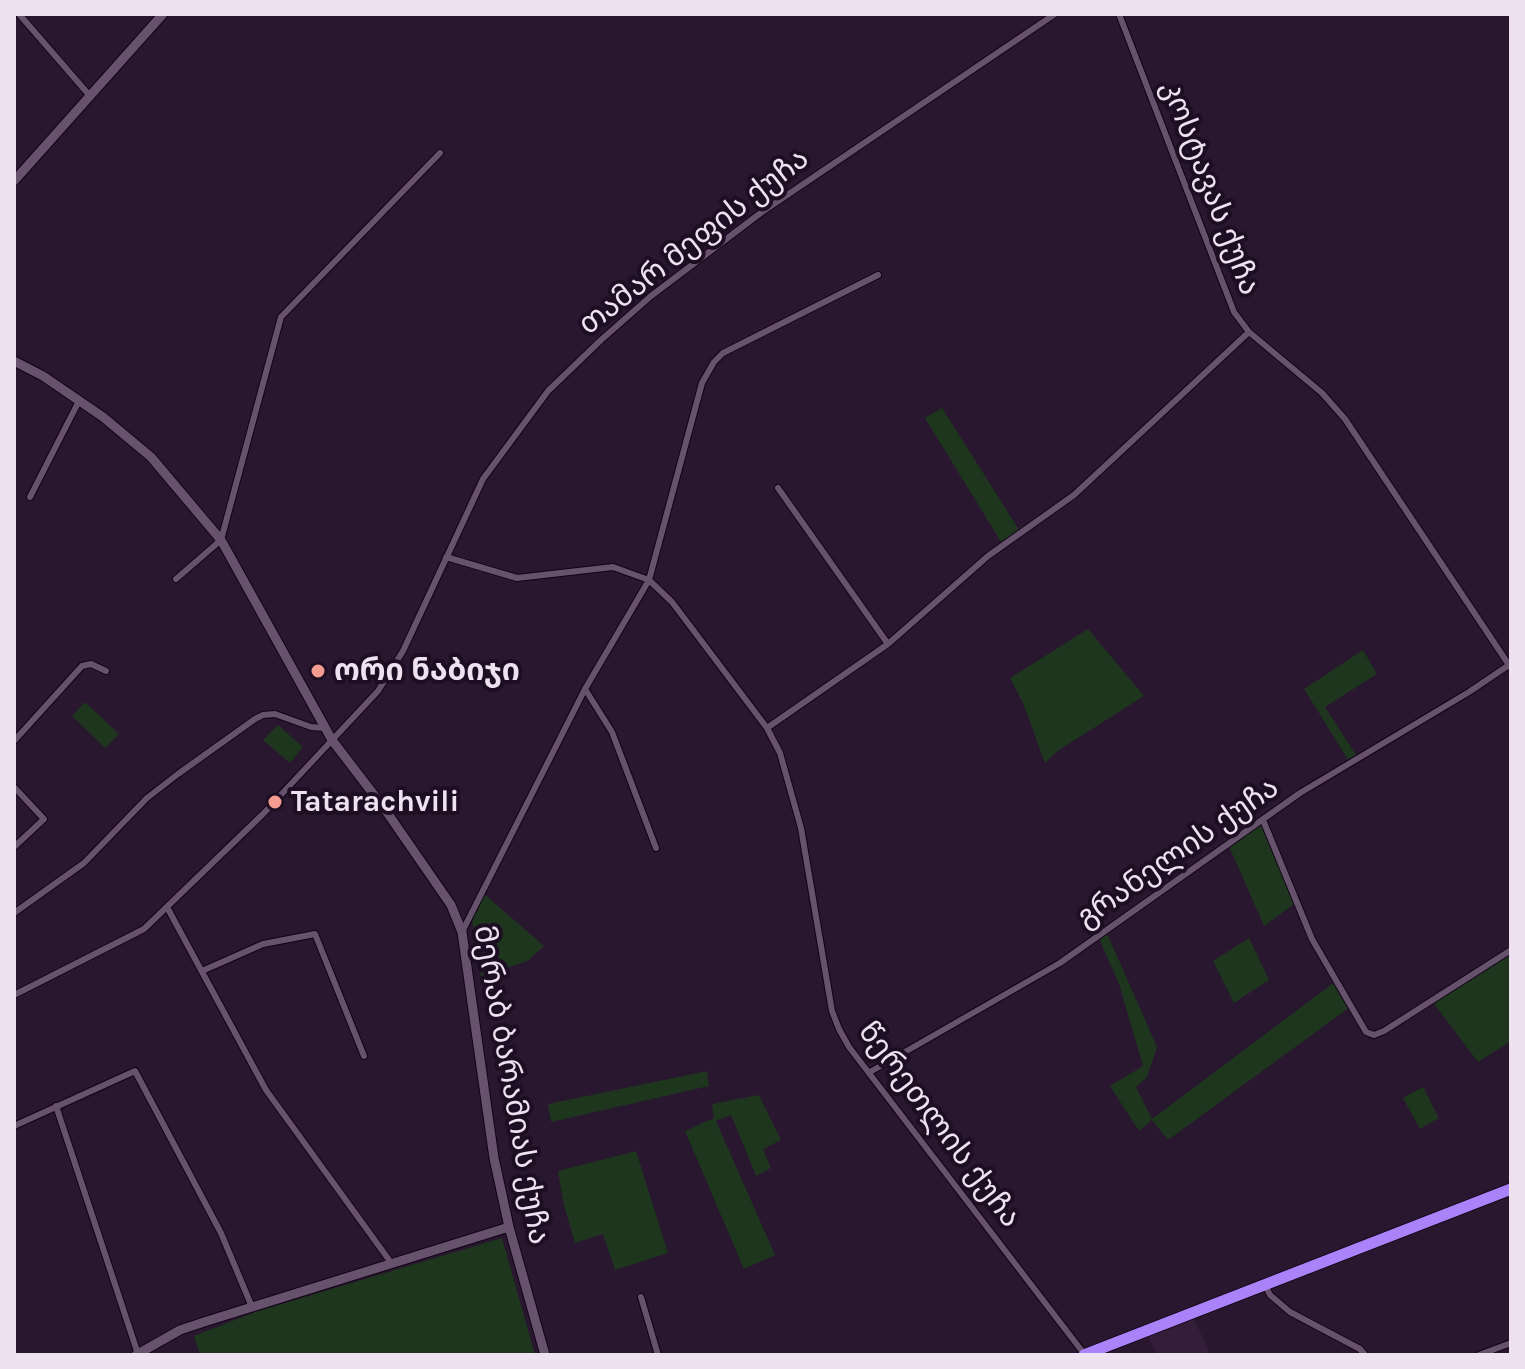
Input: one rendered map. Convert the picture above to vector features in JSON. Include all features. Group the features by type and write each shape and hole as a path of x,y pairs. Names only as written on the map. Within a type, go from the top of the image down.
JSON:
{"highway":[{"path":"1084,1355 1511,1189"}],"main road":[{"path":"14,181 163,14"},
{"name":"მერაბ ბარამიას ქუჩა","path":"14,361 43,376 79,401 151,457 221,540 325,728 451,905 462,932 494,1158 509,1227 545,1355"},
{"path":"137,1354 180,1330 509,1227"}],"street":[{"path":"19,14 90,96"},
{"name":"თამარ მეფის ქუჩა","path":"14,995 144,929 168,909 263,814 378,691 403,651 483,479 548,391 601,340 651,296 762,212 1055,14"},
{"name":"კოსტავას ქუჩა","path":"1119,14 1234,312 1249,332 1322,393 1345,419 1510,667"},
{"path":"176,579 221,540 281,317 440,153"},
{"path":"462,932 585,689 649,580 702,383 714,362 723,353 878,275"},
{"path":"767,728 888,644 988,556 1074,495 1249,332"},
{"path":"30,497 79,401"},
{"path":"778,488 888,644"},
{"name":"წერეთლის ქუჩა","path":"446,557 517,578 613,567 649,580 672,602 767,728 784,764 801,828 832,1011 849,1047 1084,1355"},
{"path":"14,741 82,666 91,664 106,671"},
{"name":"გრანელის ქუჩა","path":"870,1072 1060,963 1300,793 1510,667"},
{"path":"585,689 612,732 656,848"},
{"path":"14,913 84,863 147,798 255,719 275,714 311,727 325,728"},
{"path":"14,787 44,819 14,847"},
{"path":"1263,820 1312,939 1366,1032 1374,1035 1384,1031 1511,950"},
{"path":"168,909 266,1090 392,1264"},
{"path":"202,971 263,944 315,934 364,1056"},
{"path":"14,1126 135,1071 221,1233 252,1307"},
{"path":"56,1106 137,1354"},
{"path":"1265,1285 1270,1295 1290,1312 1360,1349 1365,1355"},
{"path":"641,1297 658,1355"},
{"path":"1479,1355 1511,1343"}],"shaded area":[{"path":"1192,1313 1210,1355 1158,1355 1145,1331"}],"green space":[{"path":"942,408 1021,533 1003,545 925,418"},
{"path":"1088,629 1144,696 1059,750 1045,763 1023,703 1010,678"},
{"path":"1363,650 1377,674 1325,707 1358,758 1350,763 1304,689"},
{"path":"85,702 119,734 105,748 72,716"},
{"path":"278,725 303,747 290,763 263,740"},
{"path":"1263,820 1297,902 1264,926 1228,844"},
{"path":"482,892 544,946 528,961 481,976 471,914"},
{"path":"1106,931 1157,1047 1147,1077 1136,1087 1152,1119 1336,981 1350,1007 1168,1140 1152,1120 1139,1131 1110,1086 1143,1066 1119,984 1098,936"},
{"path":"1249,938 1269,980 1234,1003 1213,961"},
{"path":"1511,950 1511,1041 1478,1062 1432,1001"},
{"path":"707,1071 709,1086 551,1122 548,1104"},
{"path":"1423,1087 1439,1118 1420,1129 1403,1098"},
{"path":"759,1095 781,1140 763,1149 771,1168 756,1176 731,1115 716,1121 775,1255 744,1269 685,1131 714,1118 712,1104"},
{"path":"636,1151 668,1253 615,1270 603,1234 575,1243 558,1171"},
{"path":"502,1238 535,1355 200,1355 194,1336 255,1312"}],"place":[{"name":"ორი ნაბიჯი","path":"318,671"},
{"name":"Tatarachvili","path":"275,802"}]}
